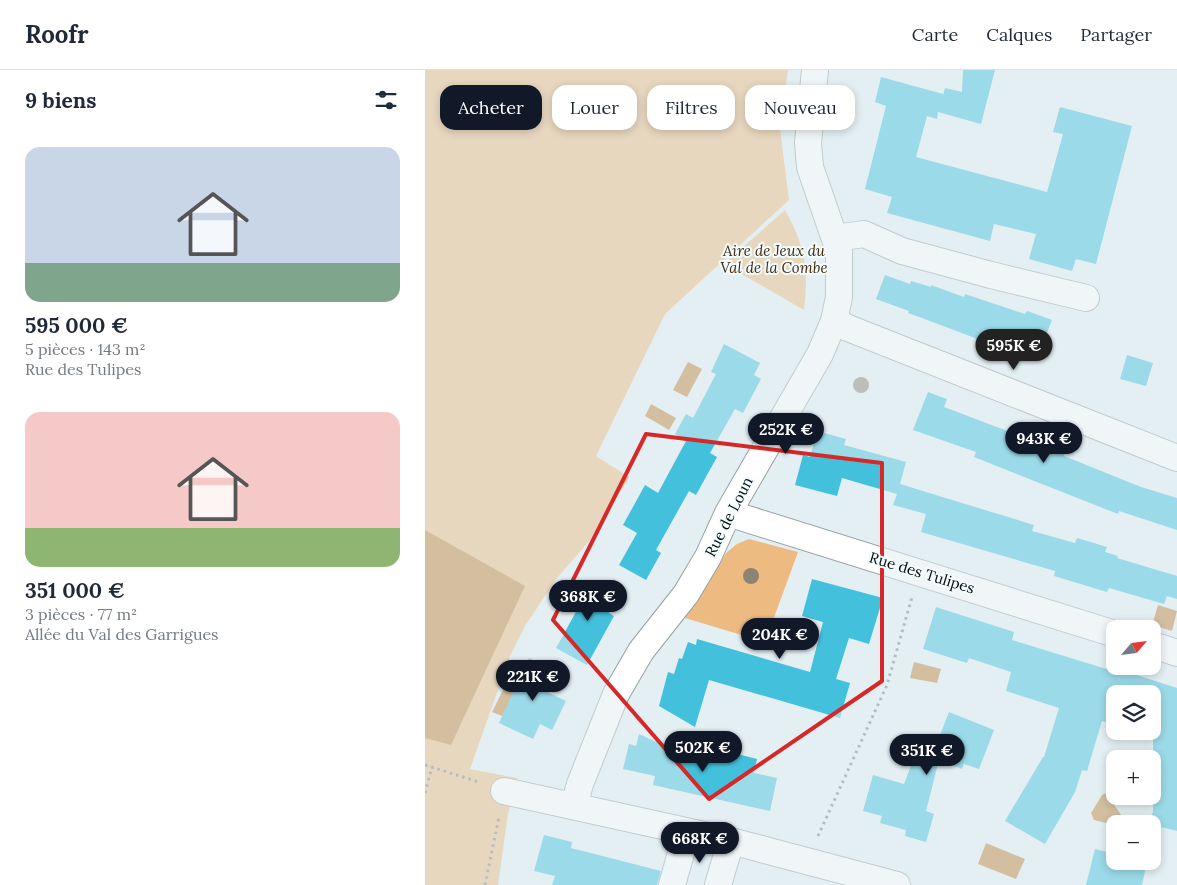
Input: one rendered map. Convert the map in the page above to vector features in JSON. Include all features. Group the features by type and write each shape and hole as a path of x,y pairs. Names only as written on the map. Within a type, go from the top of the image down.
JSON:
{"street":[{"name":"Rue de Loun","path":"574,806 580,784 616,694 641,651 686,594 708,557 728,513 820,354 834,321 839,297 841,271 839,251 810,167 807,142 815,70"},
{"path":"835,238 864,234 901,251 1086,298"},
{"path":"834,321 1177,458"},
{"name":"Rue des Tulipes","path":"728,513 1106,631"},
{"path":"1161,648 1177,653"},
{"path":"504,791 731,841 897,885"},
{"path":"673,885 687,832"},
{"path":"718,885 731,841"}],"path":[{"path":"818,836 887,685 918,572"},
{"path":"425,764 504,791 485,885"},
{"path":"425,793 432,767"}],"highlighted area":[{"path":"646,434 882,463 882,681 709,799 553,620"}],"green space":[{"path":"425,70 788,70 786,85 745,85 745,130 780,130 789,200 665,314 596,456 629,477 591,539 557,578 525,626 510,656 470,769 517,778 508,814 498,885 425,885"},
{"name":"Aire de Jeux du Val de la Combe","path":"785,210 797,235 804,258 806,282 804,310 724,264"},
{"path":"749,539 798,552 765,642 685,618 726,553 737,544"}],"shaded area":[{"path":"688,362 702,369 687,397 673,390"},
{"path":"651,404 676,418 669,430 645,416"},
{"path":"425,530 525,586 451,745 425,738"},
{"path":"1158,605 1177,611 1172,631 1161,628 1161,620 1154,620"},
{"path":"914,662 941,669 937,683 910,678"},
{"path":"508,680 520,686 502,716 492,712"},
{"path":"1106,793 1106,805 1114,805 1121,815 1106,815 1106,823 1094,820 1091,813 1102,795"},
{"path":"986,843 1025,859 1016,879 978,864"}],"building":[{"path":"963,70 995,70 981,124 938,112 937,119 927,116 916,157 1047,192 1063,134 1053,132 1060,107 1132,126 1096,264 1076,259 1072,271 1029,259 1036,234 994,224 990,241 887,213 892,197 865,189 886,106 875,102 881,77 943,95 945,88 962,92"},
{"path":"885,275 910,284 911,281 931,287 931,285 964,297 965,294 1025,314 1027,311 1052,320 1036,361 876,299"},
{"path":"724,344 760,363 754,375 761,379 743,413 735,409 710,453 717,457 696,495 689,491 656,550 661,553 646,580 619,565 637,533 623,525 645,485 658,493 686,441 675,434 686,414 693,418 716,374 711,372"},
{"path":"1127,355 1153,363 1146,386 1120,379"},
{"path":"928,392 947,399 944,407 1044,445 1046,440 1067,448 1064,456 1141,487 1177,498 1177,530 1119,511 1118,514 974,457 976,452 913,430"},
{"path":"817,431 846,439 844,445 906,462 900,484 1034,525 1032,531 1075,543 1077,538 1107,547 1105,552 1118,556 1117,558 1177,576 1177,599 1167,596 1164,604 1109,588 1107,592 1054,576 1055,571 921,532 926,514 893,505 897,494 842,478 837,496 795,485 803,455 810,457"},
{"path":"812,579 883,598 869,644 849,638 836,679 850,683 840,718 709,680 695,727 659,706 668,672 674,674 679,658 682,659 688,642 696,645 697,639 810,672 823,622 802,616"},
{"path":"601,581 621,592 609,613 614,616 587,665 556,648 577,610 567,605 577,587 593,595"},
{"path":"936,607 1014,632 1012,640 1106,669 1106,675 1137,675 1177,688 1177,831 1161,827 1161,815 1152,815 1153,805 1161,805 1161,750 1153,750 1153,740 1161,740 1161,685 1106,685 1106,722 1102,721 1087,771 1082,770 1075,792 1045,844 1005,821 1044,757 1059,708 1006,691 1011,672 969,658 967,663 923,649"},
{"path":"529,658 556,671 547,692 566,701 552,730 540,724 533,739 499,723"},
{"path":"949,712 994,730 979,769 964,764 962,769 939,760 926,811 934,814 926,842 905,836 906,830 880,823 882,816 863,811 873,775 904,784 923,734 938,740"},
{"path":"639,734 698,761 706,746 757,759 754,773 777,778 770,811 653,785 655,776 623,769 629,744 636,746"},
{"path":"544,835 572,842 571,848 661,871 657,885 552,885 555,876 534,871"},
{"path":"1095,849 1106,852 1106,870 1145,870 1142,885 1086,885"}]}
